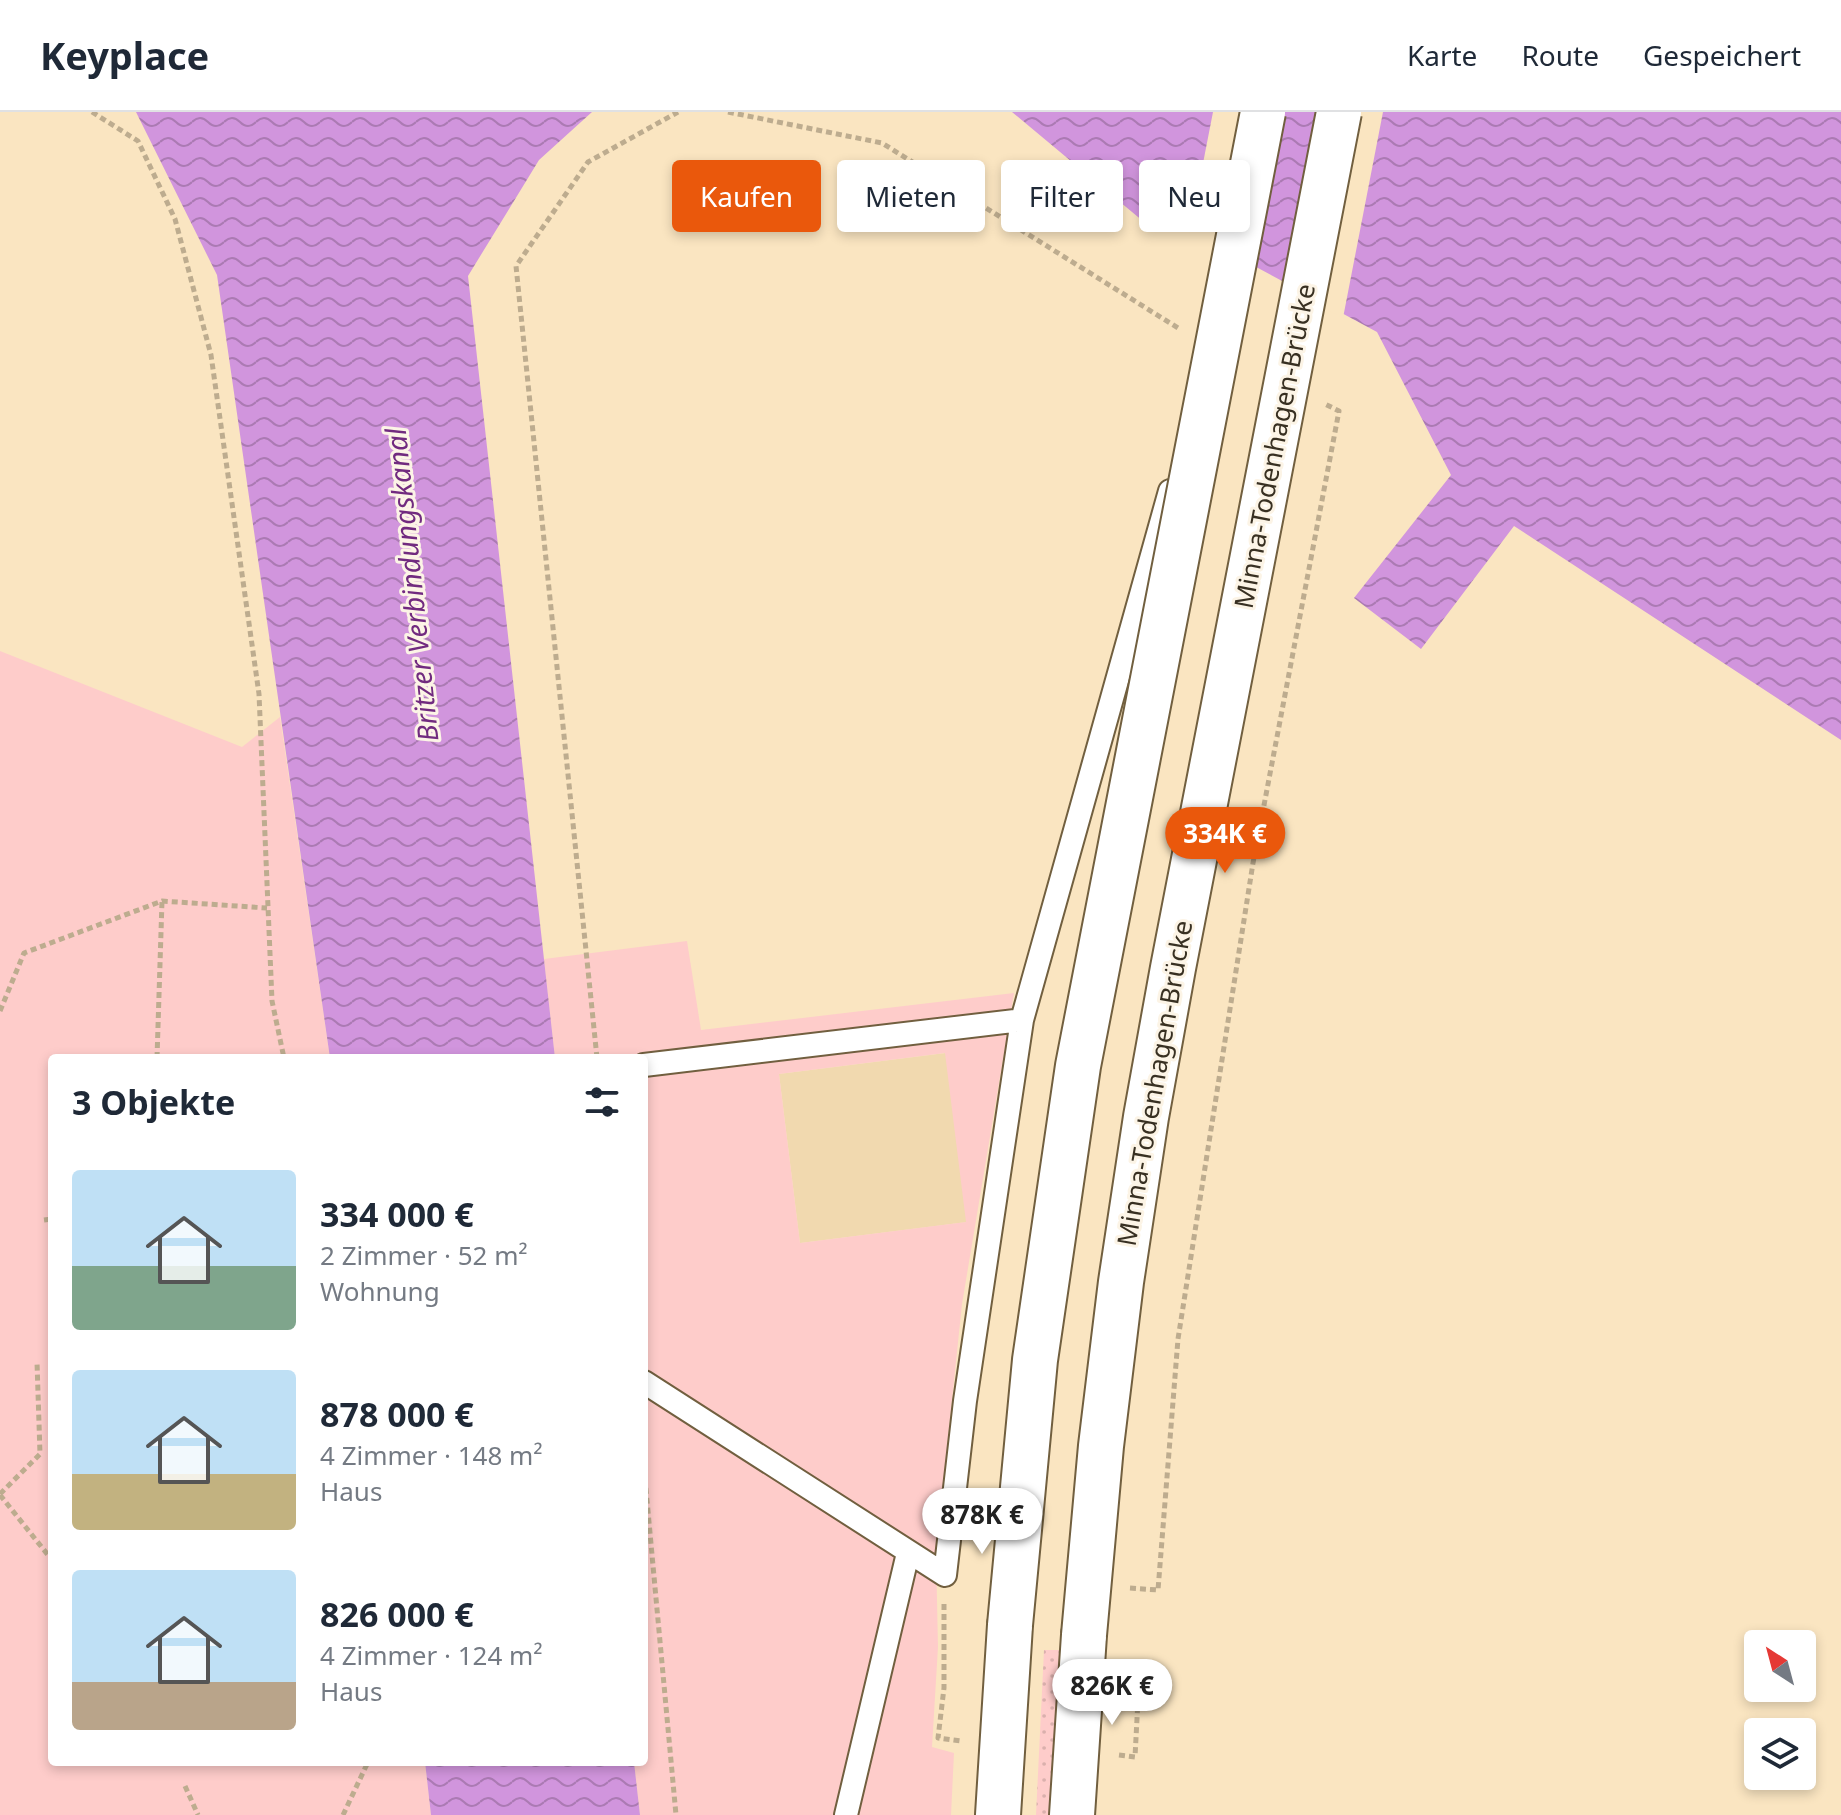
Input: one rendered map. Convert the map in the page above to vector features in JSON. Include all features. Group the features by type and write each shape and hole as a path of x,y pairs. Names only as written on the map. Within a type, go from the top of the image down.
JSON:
{"main road":[{"path":"998,1815 1010,1625 1035,1360 1078,1066 1263,112"},
{"name":"Minna-Todenhagen-Brücke","path":"1072,1815 1101,1446 1119,1296 1146,1117 1339,112"}],"lane":[{"path":"648,1385 945,1575 965,1401 1022,1020 1210,348"},
{"path":"648,1065 1022,1020"},
{"path":"846,1815 908,1553"}],"path":[{"path":"92,112 138,141 175,219 211,355 259,694 272,1001 283,1054"},
{"path":"597,1054 516,266 588,162 678,112"},
{"path":"728,112 882,143 1210,348"},
{"path":"1158,1590 1178,1339 1253,863 1339,411"},
{"path":"0,1011 24,953 162,901 267,908"},
{"path":"157,1054 162,901"},
{"path":"44,1220 48,1220"},
{"path":"37,1362 40,1454 0,1495 48,1555"},
{"path":"648,1511 676,1815"},
{"path":"945,1575 944,1688 938,1738 970,1742"},
{"path":"1135,1757 1140,1662"},
{"path":"343,1815 366,1766"},
{"path":"185,1786 198,1815"}],"shaded area":[{"path":"0,651 242,747 280,717 329,1054 48,1054 48,1766 425,1766 431,1815 0,1815"},
{"path":"687,941 701,1030 1014,993 962,1304 936,1553 938,1647 932,1747 954,1753 951,1815 640,1815 634,1766 648,1766 648,1054 555,1054 544,959","holes":["945,1053 966,1222 800,1243 779,1074"]},
{"path":"946,1053 967,1222 800,1243 779,1074"},
{"path":"1044,1650 1065,1650 1056,1815 1036,1815"}],"water":[{"name":"Britzer Verbindungskanal","path":"136,112 592,112 539,160 468,276 555,1054 329,1054 217,275"},
{"path":"1012,112 1841,112 1841,740 1514,526 1421,649 1354,598 1451,475 1377,332 1191,232 1250,232 1250,160 1139,160 1139,218 1123,204 1123,160 1070,160"},
{"path":"425,1766 634,1766 640,1815 431,1815"}],"pier":[{"path":"1213,112 1285,112 1254,270 1189,235 1190,232 1250,232 1250,160 1204,160"},
{"path":"1316,112 1383,112 1343,318 1282,286"}]}
